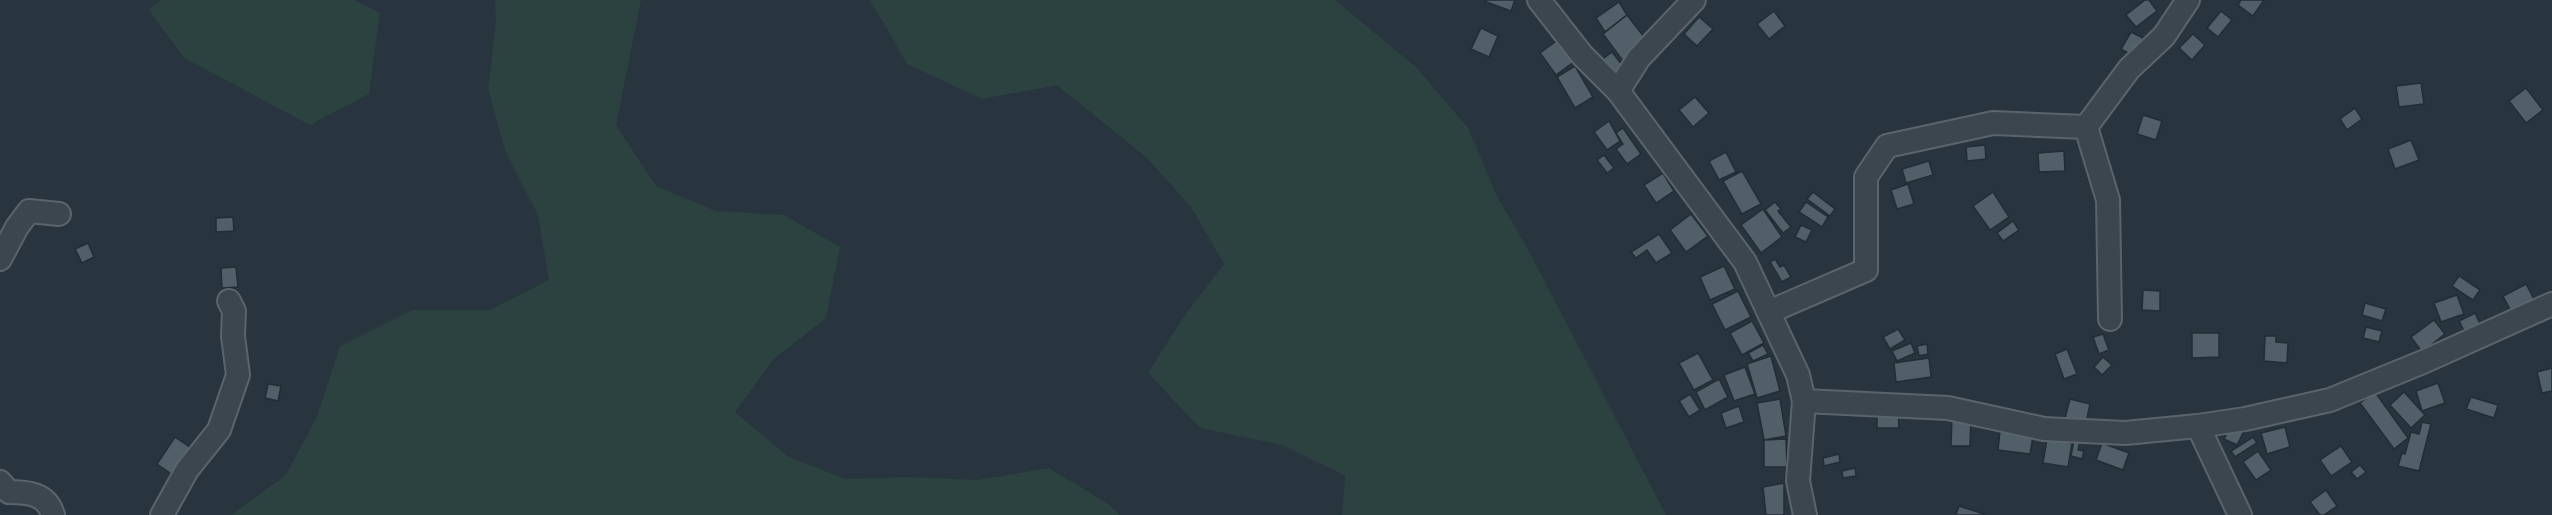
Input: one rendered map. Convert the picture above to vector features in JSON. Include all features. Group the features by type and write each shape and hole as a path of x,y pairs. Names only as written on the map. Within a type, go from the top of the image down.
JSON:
{"street":[{"path":"1539,0 1582,55 1618,91 1745,262 1798,375 1804,401 1798,481 1805,515"},
{"path":"1618,91 1639,58 1694,0"},
{"path":"2086,127 2129,69 2164,36 2188,0"},
{"path":"1769,312 1866,270 1866,177 1887,146 1993,123 2086,127"},
{"path":"2086,127 2108,200 2110,319"},
{"path":"0,259 28,212 59,214"},
{"path":"162,515 186,470 219,430 238,375 233,336 234,312 229,301"},
{"path":"1804,401 1948,408 2044,429 2126,433 2198,426 2330,399 2423,362 2552,304"},
{"path":"2198,426 2240,515"},
{"path":"0,482 9,492 32,492 50,505 53,515"}],"green space":[{"path":"161,0 354,0 380,13 369,94 310,125 184,58 149,10"},
{"path":"495,0 641,0 616,125 656,186 716,211 784,215 840,247 826,318 774,359 735,412 787,456 845,479 909,477 977,480 1049,468 1107,503 1120,515 231,515 286,475 317,416 340,346 412,310 490,310 549,280 538,215 506,153 488,89 496,22"},
{"path":"870,0 1335,0 1416,67 1468,128 1497,196 1530,253 1666,515 1342,515 1345,476 1282,445 1200,428 1148,373 1182,319 1224,264 1191,207 1147,158 1057,85 982,99 907,64"}],"building":[{"path":"1486,0 1515,0 1511,11 1486,2"},
{"path":"2145,0 2149,0 2157,11 2136,27 2126,15"},
{"path":"2241,0 2264,0 2253,16 2238,5"},
{"path":"1619,2 1627,15 1605,32 1596,18"},
{"path":"1774,11 1785,26 1769,39 1757,24"},
{"path":"2221,11 2232,20 2218,37 2207,28"},
{"path":"1627,15 1648,42 1623,61 1603,34"},
{"path":"1699,17 1713,29 1697,46 1684,34"},
{"path":"1481,28 1498,36 1489,57 1471,49"},
{"path":"2131,32 2143,38 2133,56 2121,49"},
{"path":"2193,34 2205,45 2192,60 2179,48"},
{"path":"1559,39 1575,61 1556,75 1540,53"},
{"path":"1612,52 1626,70 1614,79 1600,61"},
{"path":"1575,66 1593,97 1575,108 1557,77"},
{"path":"2421,83 2424,104 2399,107 2396,86"},
{"path":"2526,88 2543,110 2526,123 2509,101"},
{"path":"1695,97 1709,113 1693,127 1679,110"},
{"path":"2355,108 2362,119 2347,130 2340,119"},
{"path":"2143,115 2162,121 2156,140 2137,134"},
{"path":"1609,121 1620,141 1607,150 1594,132"},
{"path":"1623,128 1641,154 1627,164 1616,149 1623,144 1616,133"},
{"path":"2411,140 2419,160 2395,169 2388,149"},
{"path":"1985,145 1986,159 1967,161 1966,147"},
{"path":"2064,151 2065,171 2039,172 2038,153"},
{"path":"1726,152 1736,172 1719,180 1709,161"},
{"path":"1604,155 1614,168 1607,173 1597,160"},
{"path":"1929,161 1933,175 1906,183 1902,169"},
{"path":"1742,171 1761,204 1742,214 1723,181"},
{"path":"1663,173 1674,191 1656,203 1644,185"},
{"path":"1908,184 1914,204 1897,209 1891,190"},
{"path":"1813,192 1835,209 1830,216 1807,199"},
{"path":"1993,192 2009,217 1990,230 1973,206"},
{"path":"1775,202 1781,209 1778,211 1791,227 1783,233 1765,210"},
{"path":"1806,202 1828,217 1822,227 1799,212"},
{"path":"1763,209 1782,237 1761,253 1741,225"},
{"path":"1691,214 1708,236 1686,252 1670,230"},
{"path":"233,217 234,231 216,232 216,218"},
{"path":"2013,221 2019,230 2003,241 1997,233"},
{"path":"1801,225 1812,230 1806,242 1795,237"},
{"path":"1659,234 1672,253 1656,263 1647,250 1636,258 1631,252"},
{"path":"88,243 94,257 82,263 75,249"},
{"path":"1775,259 1780,267 1784,265 1791,277 1782,282 1770,262"},
{"path":"1724,266 1735,289 1710,300 1700,277"},
{"path":"236,267 238,287 222,288 221,268"},
{"path":"2459,276 2480,290 2473,300 2452,286"},
{"path":"2526,284 2535,301 2512,313 2503,296"},
{"path":"2143,290 2160,291 2160,311 2142,310"},
{"path":"1738,291 1751,317 1725,330 1712,304"},
{"path":"2457,295 2464,314 2441,322 2434,303"},
{"path":"2365,303 2386,309 2382,321 2362,315"},
{"path":"2475,313 2483,330 2467,337 2459,321"},
{"path":"2434,320 2445,334 2422,352 2411,337"},
{"path":"1752,321 1764,343 1742,355 1730,333"},
{"path":"2366,327 2382,331 2379,342 2363,338"},
{"path":"1898,329 1905,340 1890,349 1883,337"},
{"path":"2192,333 2219,333 2219,357 2192,358"},
{"path":"2103,334 2109,350 2099,354 2093,337"},
{"path":"2265,336 2276,336 2276,342 2288,343 2287,363 2264,361"},
{"path":"1911,343 1915,353 1897,361 1892,351"},
{"path":"1927,344 1928,354 1919,356 1917,346"},
{"path":"1763,345 1768,354 1753,361 1748,353"},
{"path":"2067,349 2077,374 2064,379 2055,354"},
{"path":"1698,353 1713,380 1694,390 1679,363"},
{"path":"1771,356 1780,391 1757,398 1747,364"},
{"path":"2103,357 2112,365 2102,375 2094,367"},
{"path":"1929,358 1931,377 1896,382 1894,363"},
{"path":"1745,367 1755,394 1734,401 1724,375"},
{"path":"2552,368 2552,391 2542,393 2537,372"},
{"path":"1719,379 1728,397 1705,410 1696,392"},
{"path":"2438,383 2445,403 2422,411 2416,391"},
{"path":"268,384 281,386 278,401 265,398"},
{"path":"2375,392 2408,438 2394,449 2360,403"},
{"path":"2404,392 2425,415 2411,428 2390,405"},
{"path":"1690,394 1700,410 1689,417 1679,401"},
{"path":"2471,397 2498,405 2494,418 2466,409"},
{"path":"1780,399 1786,436 1764,440 1757,403"},
{"path":"2070,399 2090,404 2086,423 2065,418"},
{"path":"1739,406 1744,422 1726,428 1721,413"},
{"path":"1877,411 1898,411 1899,428 1877,428"},
{"path":"1952,417 1971,417 1970,446 1951,446"},
{"path":"2422,422 2431,424 2419,471 2398,466 2402,453 2405,454 2411,432 2419,434"},
{"path":"2232,423 2245,429 2237,445 2224,439"},
{"path":"2285,427 2290,447 2267,454 2261,433"},
{"path":"2000,431 2033,436 2030,454 1998,450"},
{"path":"175,437 191,448 173,475 157,464"},
{"path":"2253,437 2257,443 2235,457 2231,451"},
{"path":"1786,439 1787,467 1764,467 1764,440"},
{"path":"2047,439 2072,443 2068,467 2043,463"},
{"path":"2074,440 2080,441 2078,450 2084,451 2082,459 2071,456"},
{"path":"2102,443 2129,453 2123,470 2096,460"},
{"path":"2341,446 2352,462 2331,476 2320,460"},
{"path":"2258,451 2271,470 2256,480 2243,462"},
{"path":"1839,454 1840,462 1824,466 1823,458"},
{"path":"2360,465 2366,472 2357,479 2351,472"},
{"path":"1855,468 1856,476 1843,478 1842,471"},
{"path":"1784,483 1784,515 1766,515 1763,487"},
{"path":"2326,490 2337,506 2324,515 2320,515 2310,502"},
{"path":"1959,506 1984,514 1956,515"}]}
